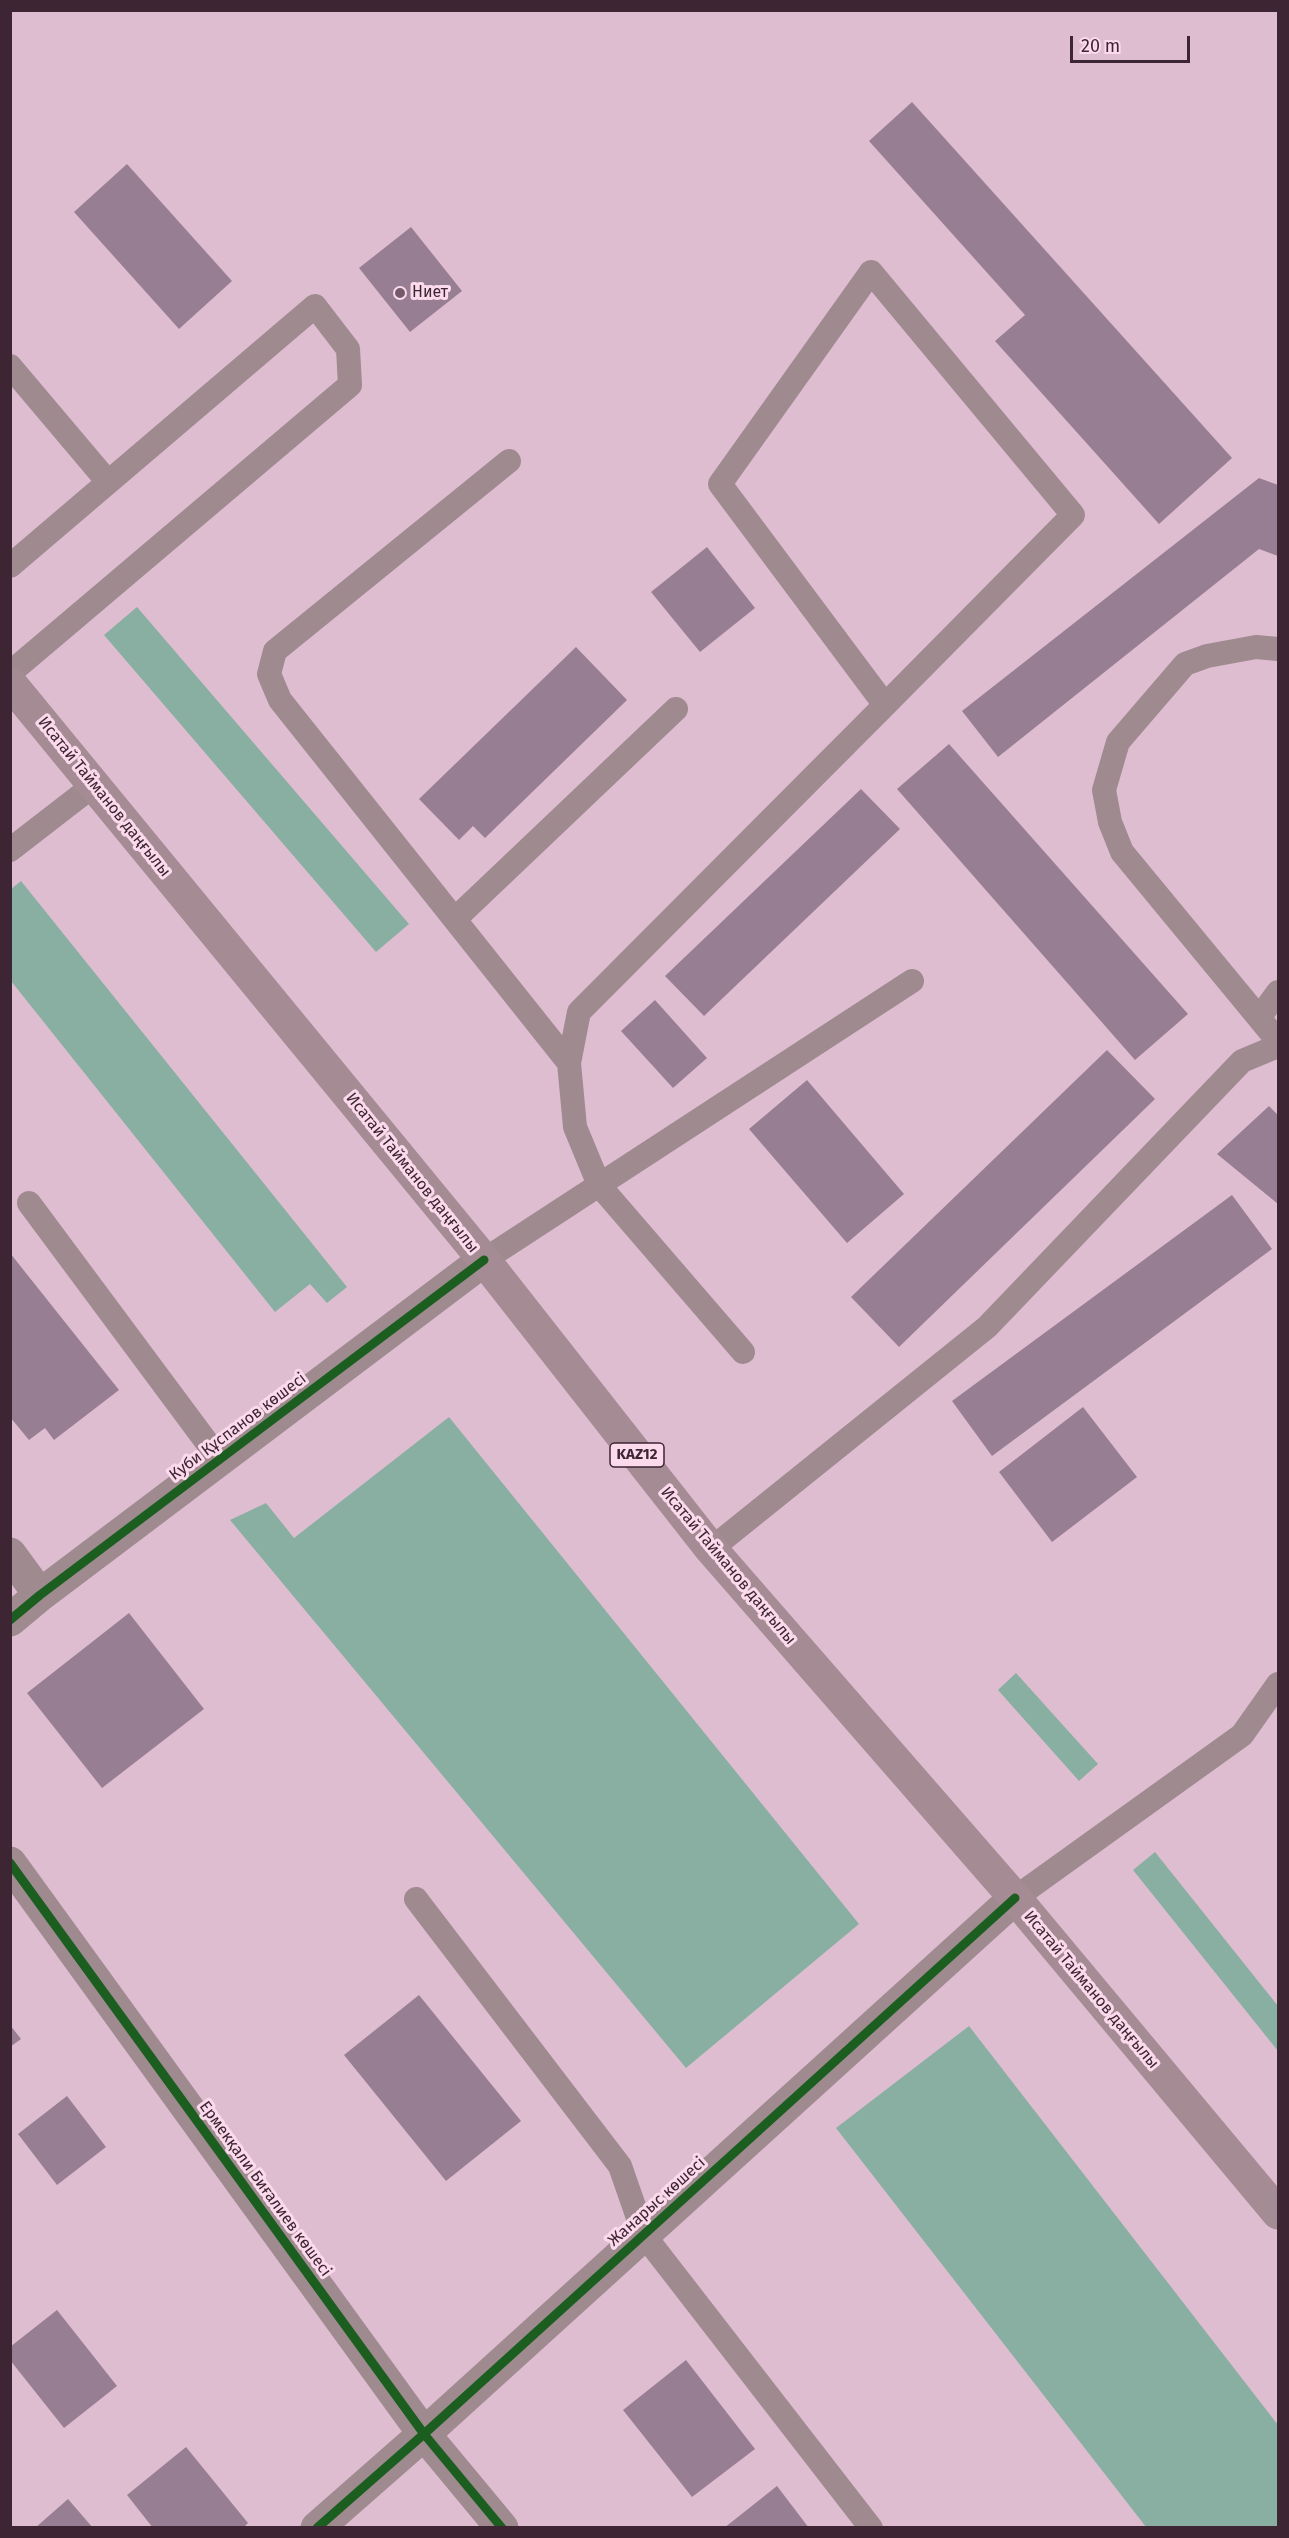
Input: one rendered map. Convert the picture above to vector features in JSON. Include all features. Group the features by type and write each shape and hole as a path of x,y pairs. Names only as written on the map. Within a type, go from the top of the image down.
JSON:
{"main road":[{"name":"Исатай Тайманов даңғылы","path":"10,683 484,1260 711,1550 1015,1898 1278,2213"}],"street":[{"name":"Куби Құспанов көшесi","path":"10,1620 484,1260"},
{"path":"10,1554 40,1595"},
{"name":"Ермекқали Биғалиев көшесі","path":"10,1863 424,2434 502,2528"},
{"name":"Жанарыс көшесі","path":"317,2528 424,2434 1015,1898"}],"lane":[{"path":"743,1352 599,1185 575,1127 569,1063 579,1012 885,705 1073,515 871,272 720,484 885,705"},
{"path":"10,566 315,306 348,349 350,386 10,673"},
{"path":"10,366 108,482"},
{"path":"508,461 276,651 269,674 280,700 569,1063"},
{"path":"1278,649 1256,647 1207,656 1185,664 1118,742 1104,790 1110,822 1122,852 1278,1041"},
{"path":"455,920 676,709"},
{"path":"10,850 94,785"},
{"path":"484,1260 912,981"},
{"path":"1259,1018 1278,992"},
{"path":"711,1550 987,1327 1242,1061 1278,1046"},
{"path":"29,1203 220,1460"},
{"path":"1015,1898 1242,1735 1278,1684"},
{"path":"416,1899 620,2166 644,2235 871,2528"}],"green space":[{"path":"137,607 409,924 376,952 104,635"},
{"path":"21,881 347,1287 327,1303 310,1284 275,1312 11,981 11,889"},
{"path":"449,1417 859,1924 686,2068 230,1520 266,1503 294,1538"},
{"path":"1016,1673 1098,1764 1079,1781 998,1690"},
{"path":"1155,1852 1278,2006 1278,2051 1133,1870"},
{"path":"969,2026 1278,2425 1278,2527 1146,2527 836,2128"}],"building":[{"path":"912,102 1232,458 1159,524 995,341 1025,315 869,141"},
{"path":"127,164 232,281 179,329 74,212"},
{"path":"411,227 462,291 410,332 359,268"},
{"path":"1259,478 1278,485 1278,556 1259,549 998,757 962,711"},
{"path":"707,547 755,608 700,652 651,592"},
{"path":"576,647 627,700 485,838 473,826 459,840 419,799"},
{"path":"949,744 1188,1014 1135,1060 897,789"},
{"path":"861,789 900,829 704,1016 665,976"},
{"path":"655,1000 707,1058 673,1088 621,1031"},
{"path":"1107,1050 1155,1099 899,1347 851,1297"},
{"path":"807,1080 904,1194 847,1243 749,1129"},
{"path":"1269,1106 1278,1115 1278,1204 1217,1154"},
{"path":"1232,1195 1272,1249 992,1456 952,1401"},
{"path":"10,1253 119,1390 54,1440 45,1428 29,1440 10,1417"},
{"path":"1083,1407 1137,1477 1052,1542 999,1472"},
{"path":"129,1613 204,1709 102,1788 27,1693"},
{"path":"419,1995 521,2121 446,2181 344,2055"},
{"path":"10,2025 21,2039 10,2047"},
{"path":"67,2096 106,2147 57,2185 18,2134"},
{"path":"57,2310 117,2386 64,2428 10,2360 10,2347"},
{"path":"686,2360 755,2449 692,2497 623,2410"},
{"path":"186,2447 248,2523 243,2528 153,2528 127,2495"},
{"path":"777,2486 809,2528 724,2528"},
{"path":"68,2499 93,2528 35,2528"}],"cycle path":[{"path":"10,1620 484,1260"},
{"path":"10,1863 424,2434 502,2528"},
{"path":"317,2528 424,2434 1015,1898"}],"place":[{"name":"Ниет","path":"400,293"}]}
